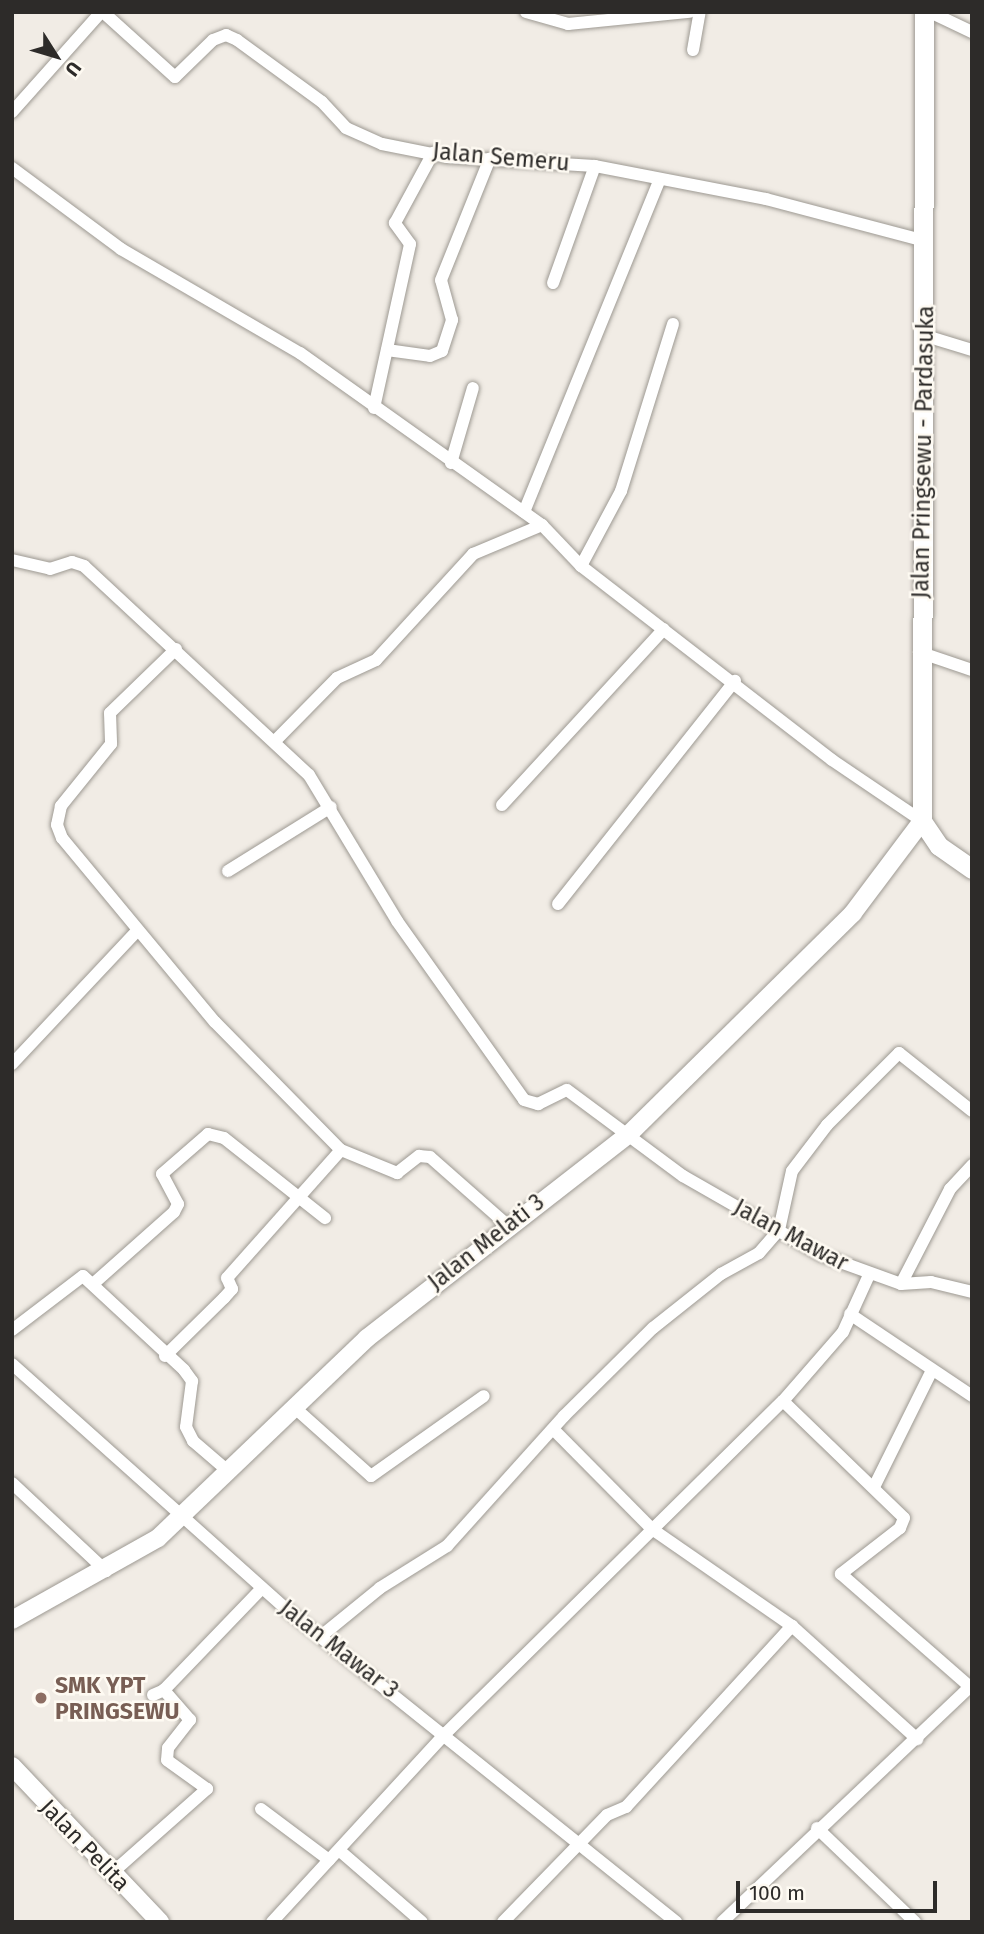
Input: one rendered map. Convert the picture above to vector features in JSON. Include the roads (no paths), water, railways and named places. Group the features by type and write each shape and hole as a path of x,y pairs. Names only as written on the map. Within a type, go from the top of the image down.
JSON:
{"main road":[{"name":"Jalan Pringsewu - Pardasuka","path":"922,821 918,652 926,336 924,12"},
{"path":"922,821 939,846 972,869"}],"street":[{"path":"12,112 102,12"},
{"name":"Jalan Semeru","path":"102,12 169,75 184,71 213,40 226,35 322,102 346,128 382,144 433,153 595,166 659,182 766,199 925,241"},
{"path":"526,12 568,24 689,12"},
{"path":"692,50 700,12"},
{"path":"930,12 972,32"},
{"path":"959,24 968,12"},
{"path":"374,408 410,244 395,223 433,153"},
{"path":"387,350 430,356 442,351 452,320 441,280 490,158"},
{"path":"553,283 595,166"},
{"path":"12,167 121,249 300,353 524,512 542,525 581,566 734,681 832,760 922,821"},
{"path":"524,512 659,182"},
{"path":"581,566 621,491 673,324"},
{"path":"926,336 972,350"},
{"path":"452,463 473,388"},
{"path":"276,740 337,678 376,660 473,554 542,525"},
{"path":"12,560 51,569 72,562 84,566 276,740 331,807 228,872"},
{"path":"502,805 664,629"},
{"path":"176,649 114,706 108,721 111,744 65,798 57,825 137,931 215,1022 341,1150 397,1172 419,1156 430,1157 507,1225"},
{"path":"918,652 972,670"},
{"path":"558,904 734,681"},
{"name":"Jalan Mawar","path":"331,807 397,921 524,1100 538,1104 567,1090 683,1176 779,1230 869,1275 901,1283 931,1282 972,1292"},
{"name":"Jalan Melati 3","path":"12,1620 106,1571 158,1538 367,1338 507,1225 628,1135 853,913 922,821"},
{"path":"12,1064 137,931"},
{"path":"320,1637 380,1588 447,1546 553,1429 671,1312 720,1274 759,1253 779,1230 792,1171 827,1125 899,1053 972,1111"},
{"path":"93,1284 174,1212 178,1204 162,1174 208,1134 223,1138 275,1183 300,1195 325,1218"},
{"path":"165,1356 232,1289 227,1278 341,1150"},
{"path":"901,1283 950,1189 972,1165"},
{"path":"272,1922 446,1734 783,1401 843,1332 869,1275"},
{"path":"12,1330 78,1276 93,1284 192,1381 184,1407 193,1441 229,1472"},
{"path":"850,1314 972,1396"},
{"name":"Jalan Mawar 3","path":"12,1364 320,1637 446,1734 676,1922"},
{"path":"874,1485 932,1370"},
{"path":"295,1408 371,1475 484,1396"},
{"path":"722,1922 817,1828 917,1739 971,1686 841,1574 900,1528 904,1518 874,1485 783,1401"},
{"path":"553,1429 652,1529 792,1626 917,1739"},
{"path":"12,1483 106,1571"},
{"path":"112,1873 207,1789 167,1760 168,1748 190,1717 158,1693 262,1588"},
{"path":"503,1922 607,1815 626,1807 792,1626"},
{"name":"Jalan Pelita","path":"12,1766 160,1922"},
{"path":"261,1809 329,1860"},
{"path":"817,1828 915,1922"},
{"path":"340,1851 422,1922"}],"place":[{"name":"SMK YPT PRINGSEWU","path":"41,1698"}]}
